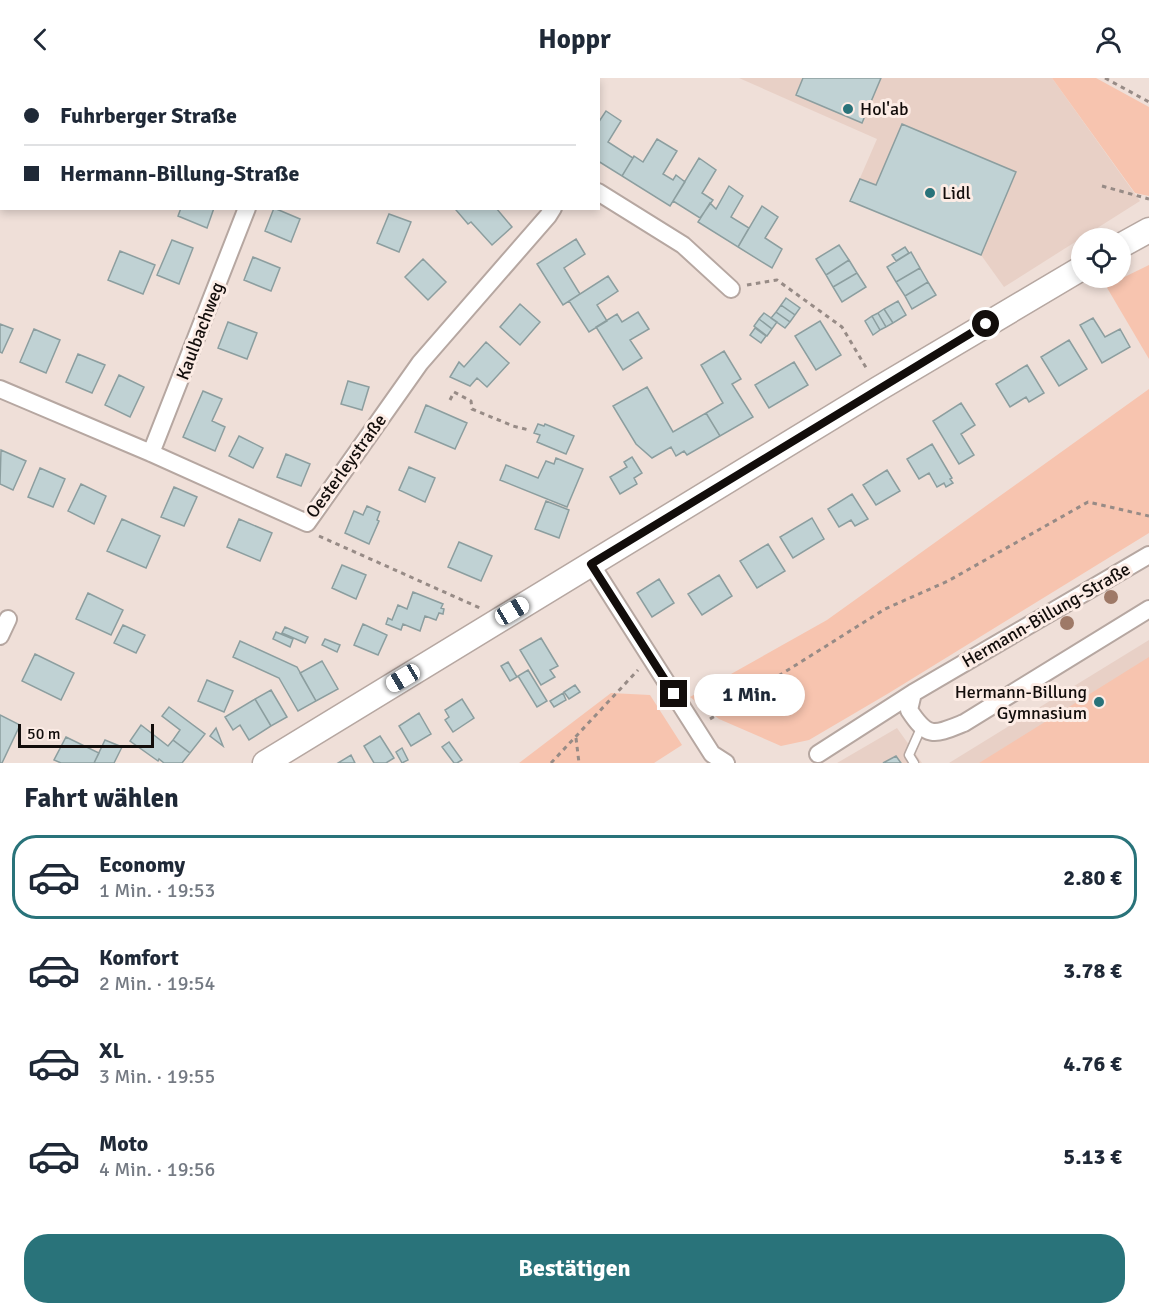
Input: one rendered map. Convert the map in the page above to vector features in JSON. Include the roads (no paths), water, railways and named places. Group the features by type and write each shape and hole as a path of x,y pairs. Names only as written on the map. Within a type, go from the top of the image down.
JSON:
{"main road":[{"path":"1131,240 1149,230"},
{"path":"265,763 878,389 1071,275"}],"street":[{"path":"600,193 684,245 731,289"},
{"name":"Kaulbachweg","path":"151,453 246,210"},
{"name":"Oesterleystraße","path":"0,389 308,523 420,363 552,210"},
{"name":"Hermann-Billung-Straße","path":"818,754 913,693 1149,555"},
{"path":"591,564 711,754 726,763"},
{"path":"913,693 909,710 921,728 938,734 964,723 1149,609"},
{"path":"0,636 8,619"}],"lane":[{"path":"914,763 909,755 921,728"}],"place":[{"name":"Hol'ab","path":"848,109"},
{"name":"Lidl","path":"930,193"},
{"name":"Hermann-Billung Gymnasium","path":"1099,702"}]}
